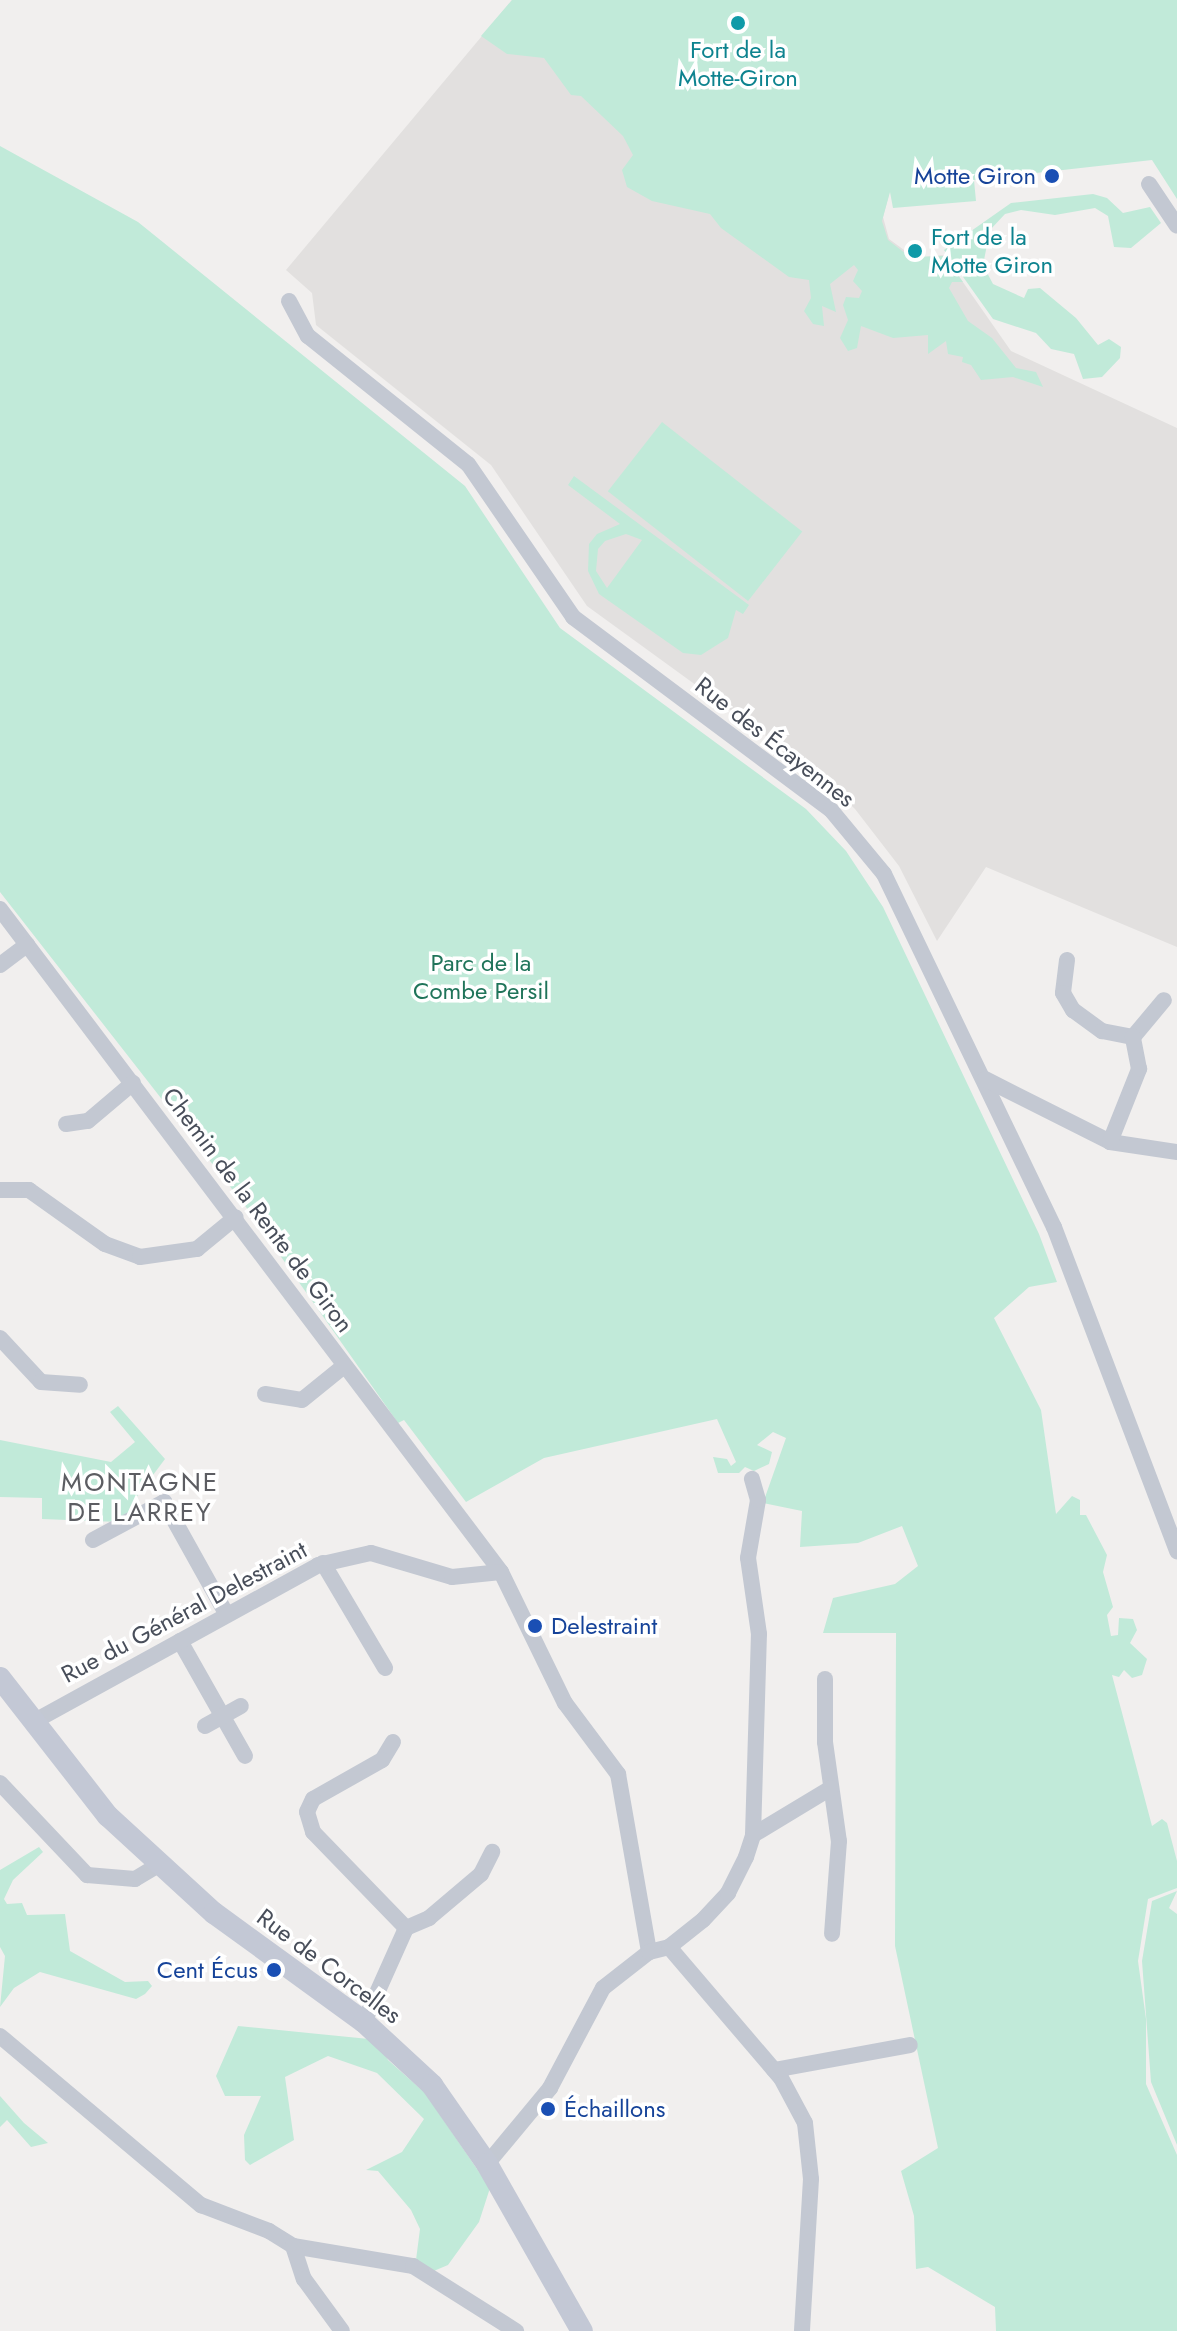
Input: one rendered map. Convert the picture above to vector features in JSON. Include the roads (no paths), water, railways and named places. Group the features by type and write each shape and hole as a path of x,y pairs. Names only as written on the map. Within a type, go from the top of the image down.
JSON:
{"main road":[{"name":"Rue de Corcelles","path":"0,1678 98,1804 160,1864 214,1913 364,2022 432,2085 487,2164 582,2331"}],"street":[{"path":"1149,184 1177,226"},
{"name":"Rue des Écayennes","path":"289,301 308,336 468,464 573,617 831,810 884,874 985,1079 1077,1283 1177,1551"},
{"name":"Chemin de la Rente de Giron","path":"0,909 236,1217 344,1366 501,1572 565,1703 618,1774 649,1952"},
{"path":"0,965 27,945"},
{"path":"1067,960 1063,993 1073,1010 1102,1031 1133,1037"},
{"path":"1133,1037 1164,1000"},
{"path":"1110,1142 1139,1069 1133,1037"},
{"path":"985,1079 1110,1142 1177,1152"},
{"name":"Chemin de la Rente de Giron","path":"66,1124 88,1121 133,1083"},
{"path":"0,1190 29,1190 105,1244 140,1257 197,1249 236,1217"},
{"path":"0,1338 41,1382 80,1385"},
{"name":"Chemin de la Rente de Giron","path":"265,1394 302,1400 344,1366"},
{"path":"487,2164 555,2080 603,1988 649,1952 669,1947 728,1893 753,1835 759,1634 748,1558 758,1500 752,1479"},
{"path":"93,1540 164,1502 227,1615"},
{"name":"Rue du Général Delestraint","path":"33,1722 323,1563 371,1553 452,1577 501,1572"},
{"path":"323,1563 385,1668"},
{"path":"180,1641 245,1756"},
{"path":"825,1679 831,1788 839,1841 832,1934"},
{"path":"205,1726 241,1706"},
{"path":"393,1742 382,1760 313,1799 307,1812 313,1832 406,1928"},
{"path":"0,1783 87,1875 135,1879 160,1864"},
{"path":"753,1835 831,1788"},
{"path":"364,2022 406,1928 429,1918 481,1874 492,1852"},
{"path":"669,1947 774,2070 799,2108 810,2146 802,2331"},
{"path":"0,2036 183,2192 293,2246 413,2266 516,2331"},
{"path":"774,2070 910,2045"},
{"path":"293,2246 304,2279 342,2331"}],"place":[{"name":"Fort de la Motte-Giron","path":"738,23"},
{"name":"Motte Giron","path":"1052,176"},
{"name":"Fort de la Motte Giron","path":"915,251"},
{"name":"Delestraint","path":"535,1626"},
{"name":"Cent Écus","path":"274,1970"},
{"name":"Échaillons","path":"548,2109"}],"district":[{"name":"MONTAGNE DE LARREY","path":"140,1498"}],"park label":[{"name":"Parc de la Combe Persil","path":"481,977"}]}
